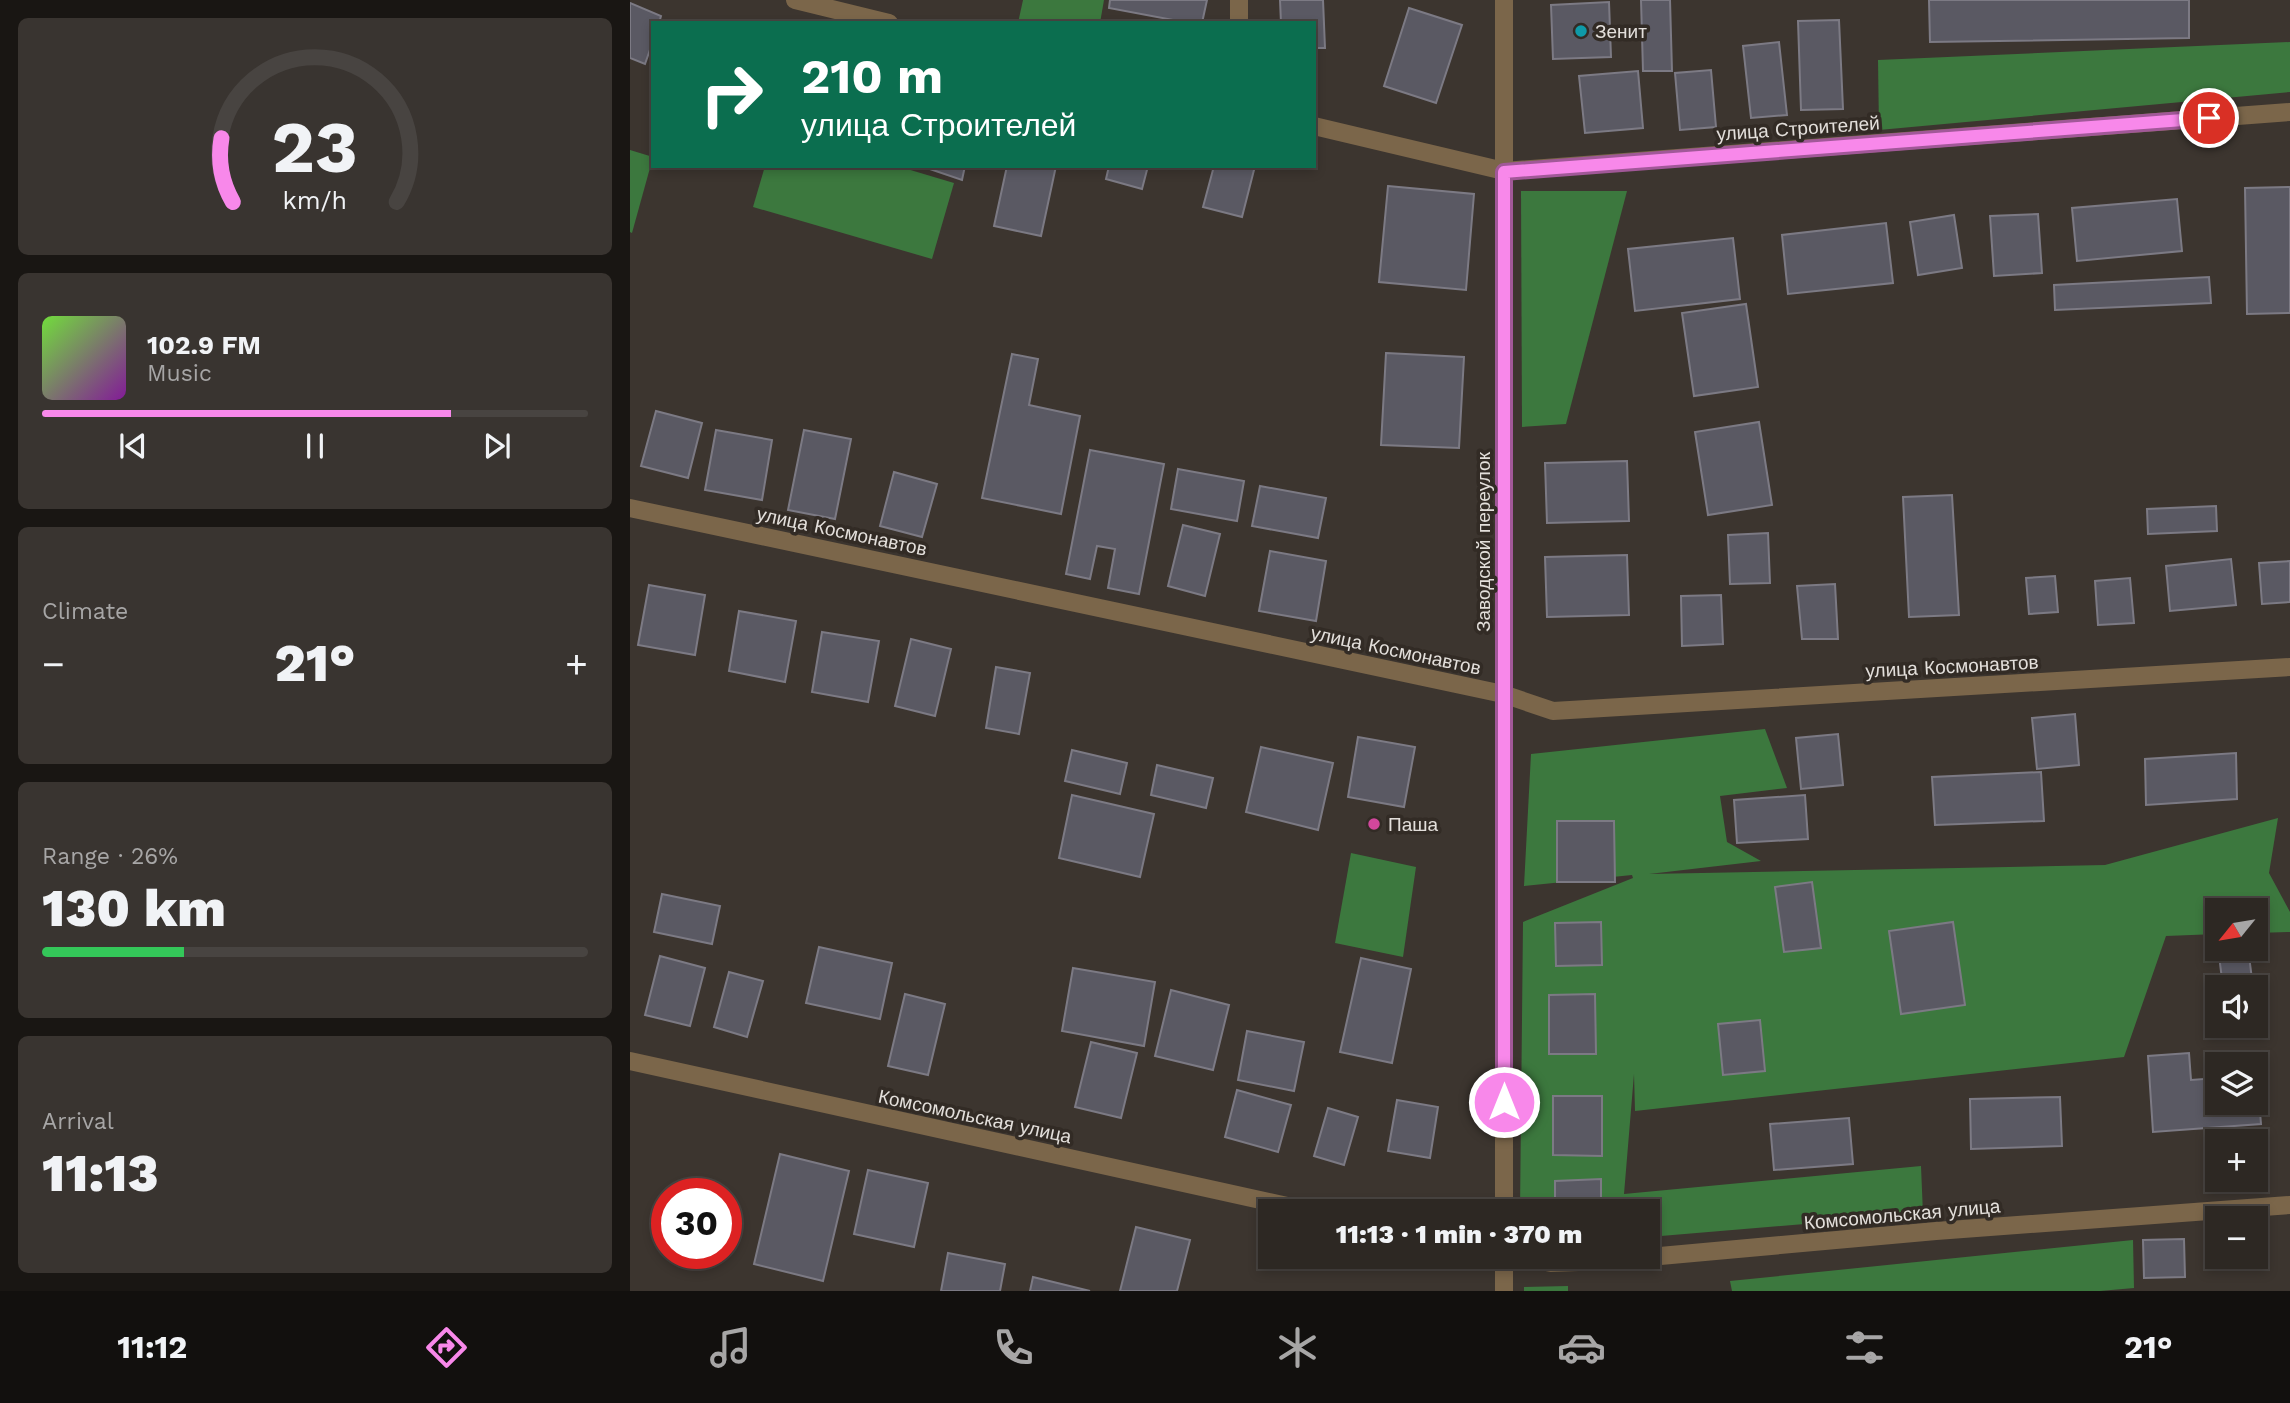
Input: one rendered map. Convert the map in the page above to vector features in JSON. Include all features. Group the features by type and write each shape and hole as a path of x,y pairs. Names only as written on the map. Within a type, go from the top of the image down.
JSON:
{"street":[{"path":"795,0 881,21"},
{"path":"1239,0 1239,21"},
{"name":"Заводской переулок","path":"1504,0 1504,1199"},
{"name":"улица Строителей","path":"1316,126 1504,172 2290,112"},
{"name":"улица Космонавтов","path":"630,508 1503,694 1553,711 2290,667"},
{"name":"Комсомольская улица","path":"630,1061 1258,1200"},
{"name":"Комсомольская улица","path":"1660,1256 1936,1231 2290,1205"},
{"path":"1504,1269 1504,1291"}],"green space":[{"path":"1023,0 1104,0 1100,21 1018,21"},
{"path":"2290,42 2290,92 1879,130 1878,60"},
{"path":"630,150 651,156 651,164 632,233"},
{"path":"764,168 904,168 954,183 932,259 753,207"},
{"path":"1521,191 1627,191 1566,424 1522,427"},
{"path":"1765,729 1787,788 1720,796 1727,842 1761,861 1649,874 2105,865 2278,818 2269,873 2290,912 2290,932 2268,933 2268,898 2205,898 2205,934 2166,936 2124,1057 1635,1111 1634,1074 1624,1194 1921,1166 1923,1214 1660,1236 1660,1199 1520,1199 1523,922 1633,878 1632,875 1524,886 1531,754"},
{"path":"1351,853 1416,867 1403,957 1335,943"},
{"path":"2133,1240 2134,1288 2100,1291 1732,1291 1730,1281"},
{"path":"1568,1286 1568,1291 1524,1291 1524,1287"}],"building":[{"path":"1110,0 1207,0 1202,21 1178,21 1109,8"},
{"path":"1280,0 1323,0 1325,48 1316,48 1316,21 1281,21"},
{"path":"1641,0 1670,0 1672,71 1643,71"},
{"path":"1929,0 2189,0 2189,38 1930,42"},
{"name":"Зенит","path":"1609,2 1611,57 1553,59 1551,5"},
{"path":"630,3 661,16 660,21 651,21 651,47 645,64 630,58"},
{"path":"1409,8 1462,25 1436,103 1384,86"},
{"path":"1839,20 1843,109 1801,110 1798,21"},
{"path":"1779,42 1787,115 1751,118 1743,46"},
{"path":"1711,70 1716,127 1680,130 1675,73"},
{"path":"1638,71 1643,128 1585,133 1579,76"},
{"path":"927,168 965,168 962,180"},
{"path":"1007,168 1056,168 1041,236 994,226"},
{"path":"1109,168 1147,168 1142,189 1106,179"},
{"path":"1213,168 1254,168 1242,217 1203,207"},
{"path":"1388,186 1474,194 1466,290 1379,282"},
{"path":"2290,187 2290,313 2247,314 2245,188"},
{"path":"2177,199 2182,251 2077,261 2072,208"},
{"path":"2038,214 2042,273 1994,276 1990,216"},
{"path":"1954,215 1962,268 1918,275 1910,222"},
{"path":"1886,223 1893,283 1788,294 1782,235"},
{"path":"1733,238 1740,299 1635,311 1628,249"},
{"path":"2209,277 2211,303 2055,310 2054,285"},
{"path":"1746,304 1758,387 1694,396 1682,313"},
{"path":"1386,353 1464,357 1459,448 1381,445"},
{"path":"1012,354 1038,359 1029,405 1080,416 1061,514 982,498"},
{"path":"656,411 702,423 688,478 641,466"},
{"path":"1759,422 1772,505 1708,515 1695,432"},
{"path":"716,430 772,440 762,500 705,490"},
{"path":"804,430 851,439 835,519 788,510"},
{"path":"1090,450 1164,464 1139,594 1108,588 1115,549 1097,546 1090,579 1066,574"},
{"path":"1627,461 1629,521 1547,523 1545,463"},
{"path":"1178,469 1244,481 1237,521 1171,509"},
{"path":"894,472 937,484 922,537 880,526"},
{"path":"1260,486 1326,498 1318,538 1252,526"},
{"path":"1952,495 1959,615 1909,617 1903,497"},
{"path":"2216,506 2217,531 2148,534 2147,509"},
{"path":"1183,525 1220,534 1205,596 1168,586"},
{"path":"1768,533 1770,583 1730,584 1728,535"},
{"path":"1270,551 1326,561 1316,621 1259,611"},
{"path":"1627,555 1629,615 1547,617 1545,557"},
{"path":"2231,559 2236,605 2170,611 2166,566"},
{"path":"2290,561 2290,602 2262,604 2259,563"},
{"path":"2055,576 2058,612 2029,614 2026,578"},
{"path":"2130,578 2134,623 2098,625 2095,581"},
{"path":"1835,584 1838,639 1802,639 1797,586"},
{"path":"649,585 705,595 695,655 638,645"},
{"path":"1721,595 1723,644 1682,646 1681,596"},
{"path":"739,611 796,621 785,682 729,671"},
{"path":"822,632 879,641 868,702 812,692"},
{"path":"911,639 951,649 935,716 895,706"},
{"path":"996,667 1030,673 1019,734 986,728"},
{"path":"2075,714 2079,765 2037,769 2032,718"},
{"path":"1838,734 1843,785 1801,789 1796,738"},
{"path":"1358,737 1415,747 1404,807 1348,797"},
{"path":"1261,747 1333,763 1318,830 1246,812"},
{"path":"1072,750 1127,763 1120,794 1065,781"},
{"path":"2236,753 2237,799 2146,805 2145,759"},
{"path":"1157,765 1213,778 1206,808 1151,795"},
{"path":"2041,772 2044,821 1935,825 1932,777"},
{"path":"1072,795 1154,814 1140,877 1059,858"},
{"path":"1805,795 1808,839 1737,843 1734,800"},
{"path":"1557,821 1614,821 1615,882 1557,882"},
{"path":"1812,882 1821,948 1784,952 1775,887"},
{"path":"662,894 720,906 712,944 654,932"},
{"path":"1601,922 1602,965 1556,966 1555,923"},
{"path":"1953,922 1965,1005 1901,1014 1889,931"},
{"path":"819,947 892,963 880,1019 806,1003"},
{"path":"660,956 705,968 690,1026 645,1015"},
{"path":"1361,958 1411,969 1392,1063 1340,1052"},
{"path":"2220,961 2250,961 2251,975 2221,975"},
{"path":"1073,968 1155,982 1144,1046 1062,1031"},
{"path":"729,972 763,981 747,1037 714,1027"},
{"path":"1171,990 1229,1005 1213,1070 1155,1056"},
{"path":"905,994 945,1004 928,1075 888,1066"},
{"path":"1595,994 1596,1054 1549,1054 1549,995"},
{"path":"1760,1020 1765,1071 1723,1075 1718,1024"},
{"path":"1247,1031 1304,1042 1294,1091 1238,1080"},
{"path":"1091,1042 1137,1053 1121,1118 1075,1107"},
{"path":"2189,1053 2191,1080 2205,1079 2205,1115 2260,1115 2261,1124 2153,1132 2148,1056"},
{"path":"1237,1090 1291,1105 1278,1152 1225,1137"},
{"path":"1553,1096 1602,1096 1602,1156 1553,1155"},
{"path":"2060,1097 2062,1146 1971,1149 1970,1099"},
{"path":"1397,1100 1438,1107 1430,1158 1388,1151"},
{"path":"1328,1108 1358,1117 1344,1165 1314,1156"},
{"path":"1849,1118 1853,1164 1774,1170 1770,1124"},
{"path":"780,1154 849,1171 823,1281 754,1264"},
{"path":"868,1170 928,1183 914,1247 854,1234"},
{"path":"1601,1179 1601,1199 1555,1199 1555,1181"},
{"path":"1136,1227 1190,1240 1177,1291 1120,1291"},
{"path":"2184,1239 2185,1277 2144,1278 2143,1240"},
{"path":"948,1253 1005,1264 1000,1291 941,1291"},
{"path":"1033,1277 1090,1291 1030,1291"}],"place":[{"name":"Зенит","path":"1581,31"},
{"name":"Паша","path":"1374,824"}],"route":[{"path":"1504,1102 1504,172 2209,118"}]}
